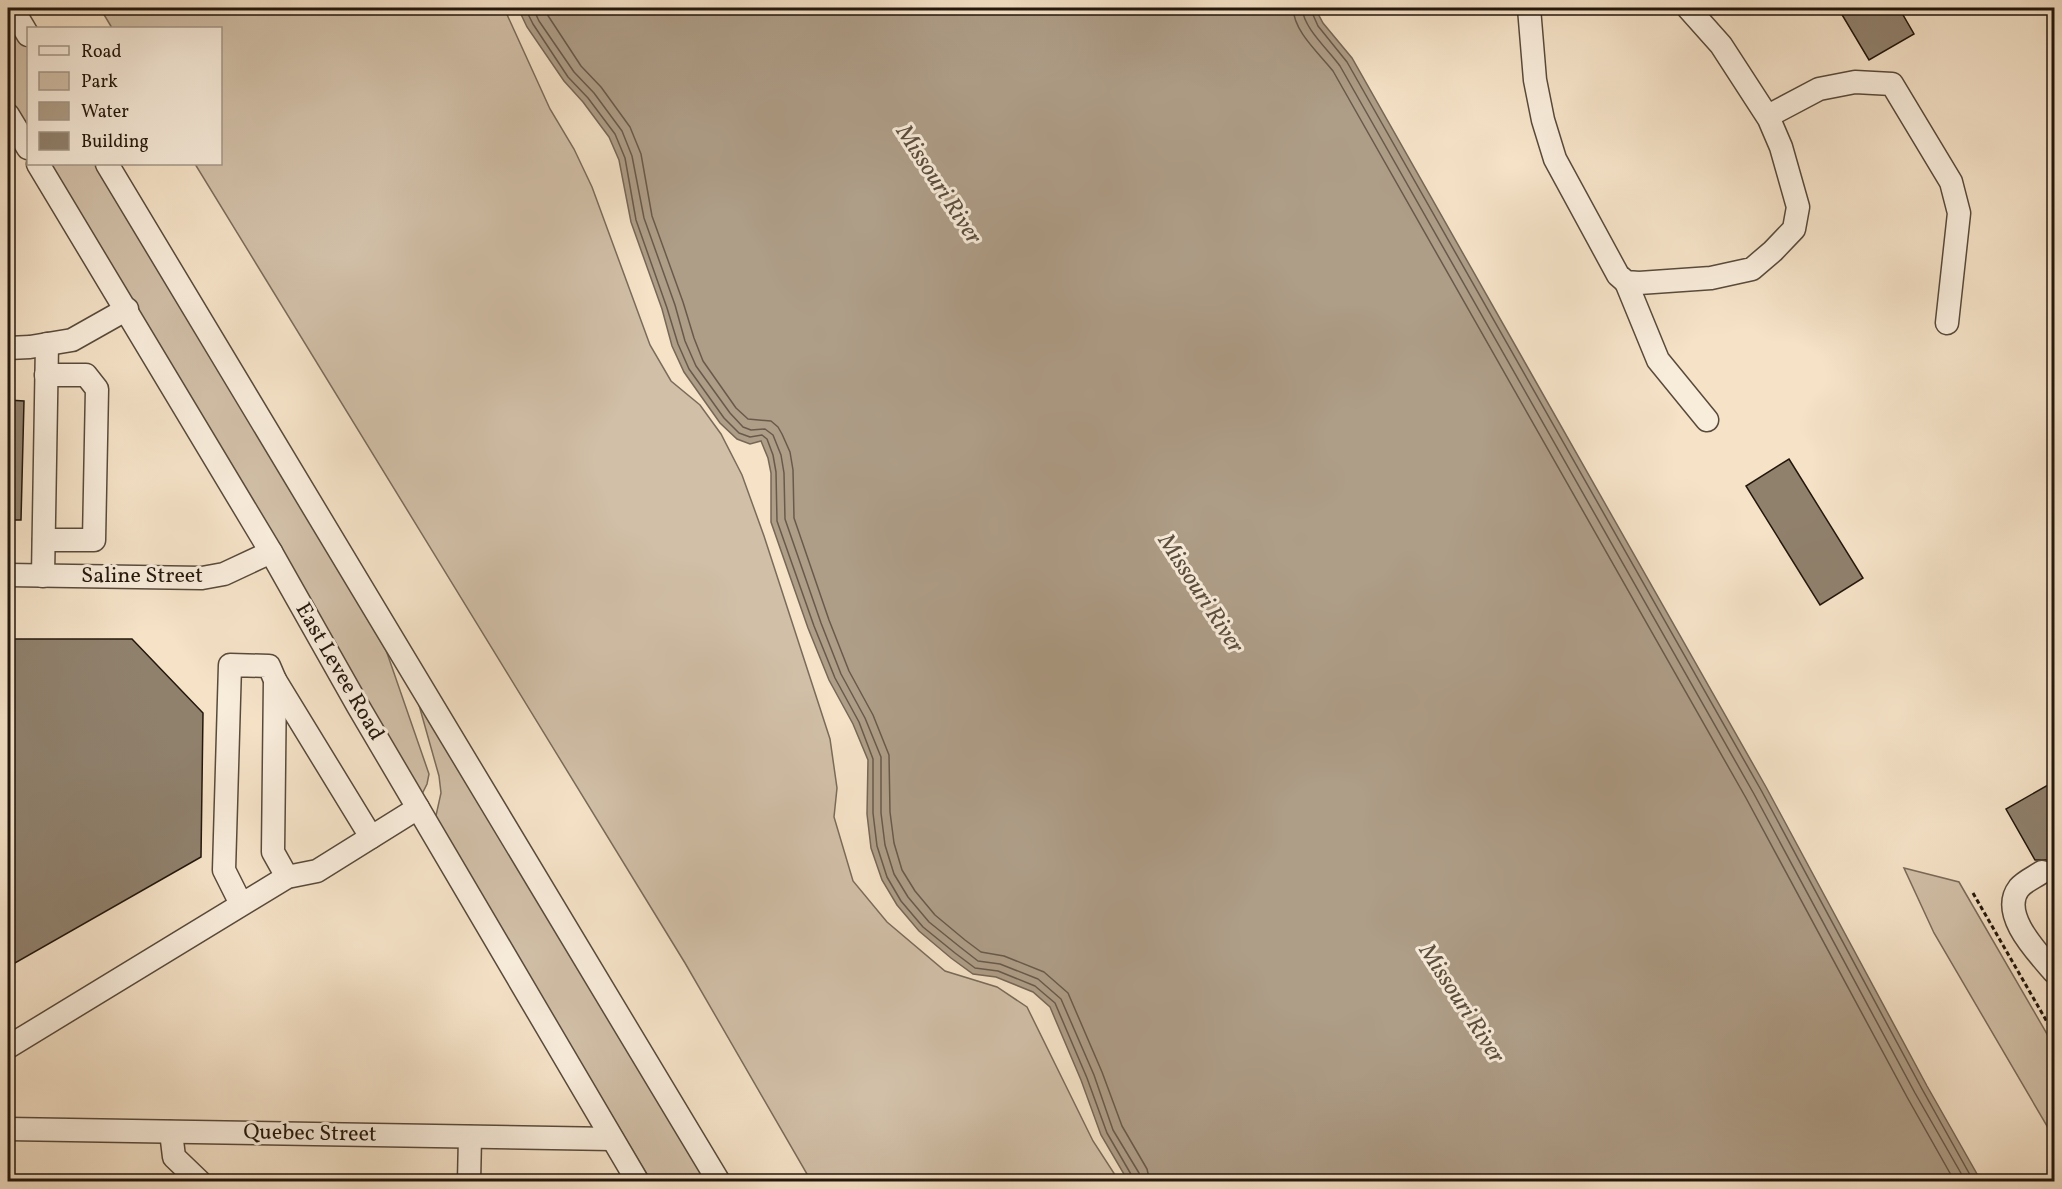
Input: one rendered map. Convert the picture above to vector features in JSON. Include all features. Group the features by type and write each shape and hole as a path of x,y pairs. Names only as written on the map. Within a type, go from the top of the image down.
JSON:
{"street":[{"path":"12,8 27,33"},
{"path":"1529,8 1535,81 1543,120 1555,159 1615,270 1626,282 1658,360 1707,420"},
{"path":"1626,282 1711,279 1752,269 1794,229 1798,207 1781,147 1767,116 1721,45 1688,8"},
{"path":"1767,116 1819,90 1855,82 1892,84 1951,182 1959,213 1947,323"},
{"path":"8,115 27,146"},
{"name":"East Levee Road","path":"39,165 271,552 418,808 638,1182"},
{"path":"108,165 718,1182"},
{"path":"8,348 72,340 127,309"},
{"path":"43,576 47,344"},
{"path":"44,540 94,540 97,389 86,375 46,375"},
{"name":"Saline Street","path":"8,575 202,578 235,569 271,552"},
{"path":"241,904 224,870 230,665 269,666 275,681 371,837"},
{"path":"275,681 273,852 287,877"},
{"path":"8,1047 287,877 317,871 418,808"},
{"path":"2042,872 2021,886 2015,894 2013,907 2017,923 2055,972"},
{"name":"Quebec Street","path":"8,1129 612,1139"},
{"path":"171,1132 174,1157 200,1182"},
{"path":"469,1182 470,1137"}],"path":[{"path":"1973,893 2055,1034"}],"green space":[{"path":"100,8 504,8 550,109 574,149 592,187 650,345 671,381 700,405 721,434 742,475 830,739 837,788 834,817 853,881 887,922 945,971 997,987 1027,1007 1093,1141 1119,1181 811,1181 685,963 196,165 222,165 222,27 111,27"},
{"path":"8,13 27,46 27,139 8,108"},
{"path":"43,165 100,165 386,650 429,774 421,796"},
{"path":"417,698 712,1181 651,1181 435,820 441,793 439,776"},
{"path":"1904,868 1959,882 2054,1046 2054,1138 1934,933"}],"water":[{"name":"Missouri River","path":"518,8 1315,8 1323,23 1352,58 1766,787 1927,1086 1981,1181 1128,1181 1101,1135 1050,1007 1033,992 996,977 973,974 951,958 919,931 897,905 882,880 871,848 867,814 868,760 853,724 829,680 771,522 771,473 761,441 750,444 737,439 720,423 684,372 672,346 662,309 631,222 619,160 609,137 564,81 527,27"}],"building":[{"path":"1838,8 1899,8 1914,34 1869,60"},
{"path":"8,400 24,401 21,520 8,520"},
{"path":"1789,459 1863,578 1820,605 1746,486"},
{"path":"14,639 132,639 203,713 201,857 8,967 8,674 10,674"},
{"path":"2055,781 2055,868 2047,860 2035,860 2006,809"}]}
